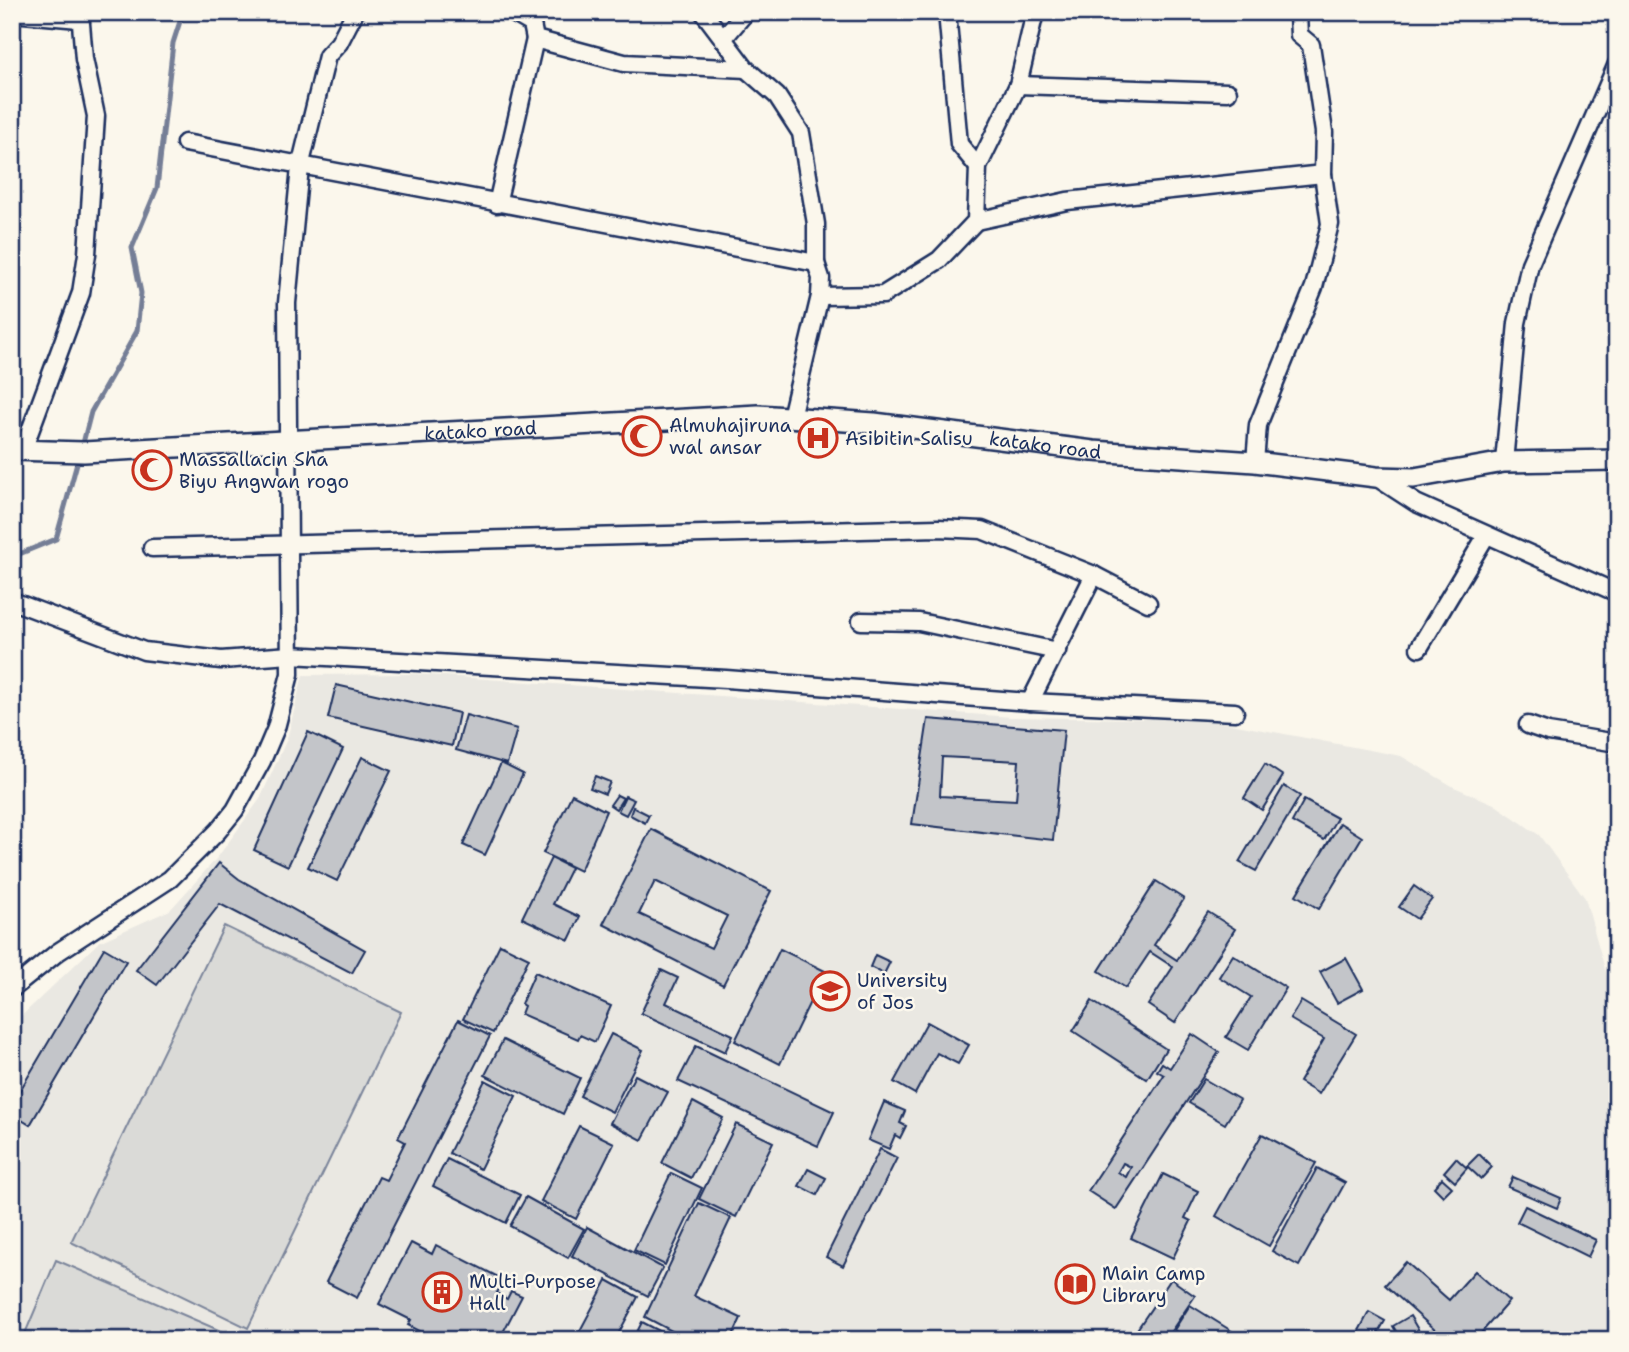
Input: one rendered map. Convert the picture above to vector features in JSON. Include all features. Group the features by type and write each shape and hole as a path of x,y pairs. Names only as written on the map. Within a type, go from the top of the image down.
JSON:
{"street":[{"path":"12,989 58,952 170,878 218,831 244,794 276,728 287,691 290,655 287,303 300,167 327,56 339,43 355,12"},
{"path":"497,204 535,39 532,24 511,12"},
{"path":"703,12 746,69 778,96 801,133 816,224 816,263 821,278 820,296 791,417"},
{"path":"723,39 746,12"},
{"path":"947,12 959,144 978,167"},
{"path":"976,221 978,167 1017,85 1035,12"},
{"path":"12,13 80,16 96,116 87,254 81,293 18,450"},
{"path":"1255,462 1258,425 1314,287 1330,224 1323,174 1324,132 1311,45 1299,35 1298,15"},
{"path":"535,39 624,63 746,69"},
{"path":"1504,462 1517,323 1530,264 1617,64"},
{"path":"1017,85 1228,92"},
{"path":"185,143 816,263"},
{"path":"820,296 883,295 939,260 976,221 1067,201 1323,174"},
{"name":"katako road","path":"18,450 84,452 288,438 758,415 874,423 1093,451 1255,462 1376,477 1414,478 1504,462 1617,460"},
{"path":"1376,477 1416,503 1617,593"},
{"path":"152,548 938,528 982,530 1094,575 1148,603"},
{"path":"1419,648 1486,536"},
{"path":"1030,702 1094,575"},
{"path":"15,602 144,651 221,660 290,655 712,678 1030,702 1235,712"},
{"path":"861,621 919,622 1057,651"},
{"path":"1528,725 1548,732 1617,743"}],"shaded area":[{"name":"University of Jos","path":"416,674 1012,717 1210,720 1401,756 1454,787 1494,804 1539,835 1585,898 1617,1012 1617,1340 1542,1340 1538,1335 1530,1340 12,1340 12,1025 99,942 170,910 217,858 260,799 287,739 303,675"},
{"path":"224,926 401,1012 248,1328 71,1242"},
{"path":"56,1260 237,1340 32,1340 24,1336"}],"building":[{"path":"336,685 459,713 452,746 328,718"},
{"path":"466,715 517,729 507,764 456,750"},
{"path":"928,719 1064,730 1053,840 912,824","holes":["942,757 1019,761 1016,800 940,796"]},
{"path":"308,732 343,749 288,866 254,850"},
{"path":"362,757 391,771 337,881 308,867"},
{"path":"501,763 523,774 485,855 463,845"},
{"path":"1265,764 1283,776 1262,810 1244,798"},
{"path":"595,776 610,782 605,794 590,788"},
{"path":"1284,786 1300,796 1256,871 1239,862"},
{"path":"572,794 606,811 580,871 543,853"},
{"path":"617,795 623,798 616,809 610,805"},
{"path":"625,796 634,800 626,815 618,811"},
{"path":"1304,800 1337,818 1324,840 1292,822"},
{"path":"633,807 649,815 645,823 630,815"},
{"path":"1340,823 1362,837 1319,909 1296,895"},
{"path":"651,829 771,891 723,985 603,924","holes":["655,881 727,916 711,948 639,914"]},
{"path":"551,858 571,868 553,904 580,917 569,940 522,918"},
{"path":"219,863 239,879 365,950 352,973 220,904 157,985 136,970"},
{"path":"1156,881 1184,899 1154,945 1177,960 1208,912 1235,929 1175,1023 1148,1005 1173,967 1150,952 1126,988 1099,971"},
{"path":"1414,886 1432,899 1417,919 1399,907"},
{"path":"500,944 529,958 493,1033 463,1019"},
{"path":"104,948 126,961 30,1125 12,1114 12,1104"},
{"path":"780,949 825,971 780,1064 735,1041"},
{"path":"875,955 890,962 884,974 870,967"},
{"path":"1233,955 1286,988 1248,1050 1226,1037 1251,997 1219,977"},
{"path":"1346,958 1363,989 1337,1003 1320,972"},
{"path":"661,970 678,978 666,1003 733,1035 725,1052 641,1013"},
{"path":"535,972 611,1006 595,1042 580,1035 578,1039 521,1014 524,1006 521,1004"},
{"path":"1092,1001 1166,1049 1147,1079 1073,1031"},
{"path":"1301,1001 1356,1034 1319,1094 1299,1082 1324,1039 1290,1019"},
{"path":"458,1020 490,1036 357,1298 326,1282 379,1177 386,1180 405,1142 398,1138"},
{"path":"927,1022 969,1045 958,1064 937,1053 915,1094 894,1082"},
{"path":"611,1034 643,1050 612,1112 580,1096"},
{"path":"1192,1034 1219,1052 1116,1209 1088,1191 1164,1075 1157,1071 1162,1063 1170,1068","holes":["1123,1163 1131,1167 1126,1177 1118,1172"]},
{"path":"503,1040 580,1078 563,1114 485,1075"},
{"path":"696,1046 834,1112 818,1146 678,1081"},
{"path":"635,1075 668,1092 642,1140 610,1123"},
{"path":"1204,1079 1240,1100 1225,1124 1189,1103"},
{"path":"485,1080 516,1096 480,1169 449,1153"},
{"path":"693,1102 723,1118 691,1178 662,1163"},
{"path":"884,1102 905,1111 900,1123 906,1126 900,1138 895,1135 889,1149 868,1140"},
{"path":"736,1124 773,1142 736,1217 699,1199"},
{"path":"579,1126 614,1143 576,1219 541,1201"},
{"path":"1262,1134 1316,1163 1269,1246 1216,1216"},
{"path":"880,1149 897,1158 843,1266 826,1257"},
{"path":"1479,1154 1492,1167 1481,1179 1467,1166"},
{"path":"1456,1158 1467,1168 1455,1182 1444,1172"},
{"path":"447,1159 520,1195 506,1223 433,1186"},
{"path":"1317,1168 1345,1183 1299,1266 1272,1251"},
{"path":"808,1169 826,1178 817,1195 799,1186"},
{"path":"671,1173 702,1188 665,1265 634,1250"},
{"path":"1163,1174 1198,1191 1185,1218 1191,1221 1173,1258 1131,1238"},
{"path":"1513,1177 1561,1198 1557,1208 1508,1187"},
{"path":"1442,1178 1452,1187 1443,1196 1434,1187"},
{"path":"526,1197 584,1229 568,1258 510,1226"},
{"path":"699,1203 731,1218 694,1296 741,1318 731,1340 689,1340 645,1317"},
{"path":"1525,1206 1596,1240 1588,1257 1517,1222"},
{"path":"587,1227 663,1268 648,1296 572,1256"},
{"name":"Multi-Purpose Hall","path":"411,1243 432,1254 436,1245 504,1280 497,1293 507,1299 511,1291 522,1296 499,1340 437,1340 408,1325 411,1320 379,1304"},
{"path":"1406,1262 1449,1300 1475,1271 1509,1301 1475,1340 1446,1340 1385,1285"},
{"path":"1171,1279 1195,1296 1165,1340 1130,1340"},
{"path":"607,1280 638,1297 615,1340 575,1340"},
{"path":"1190,1305 1246,1340 1190,1340 1174,1330"},
{"path":"1369,1312 1385,1321 1374,1340 1354,1340"},
{"path":"1410,1316 1424,1340 1401,1340 1393,1326"},
{"path":"642,1322 677,1340 633,1340"}],"waterway":[{"path":"82,447 91,412 137,331 141,293 132,248 157,188 173,43 183,12"},
{"path":"12,557 56,539 79,456"}],"place":[{"name":"Almuhajiruna wal ansar","path":"642,436"},
{"name":"Asibitin Salisu","path":"818,438"},
{"name":"Massallacin Sha Biyu Angwan rogo","path":"152,470"},
{"name":"University of Jos","path":"830,991"},
{"name":"Main Camp Library","path":"1075,1284"},
{"name":"Multi-Purpose Hall","path":"442,1292"}]}
